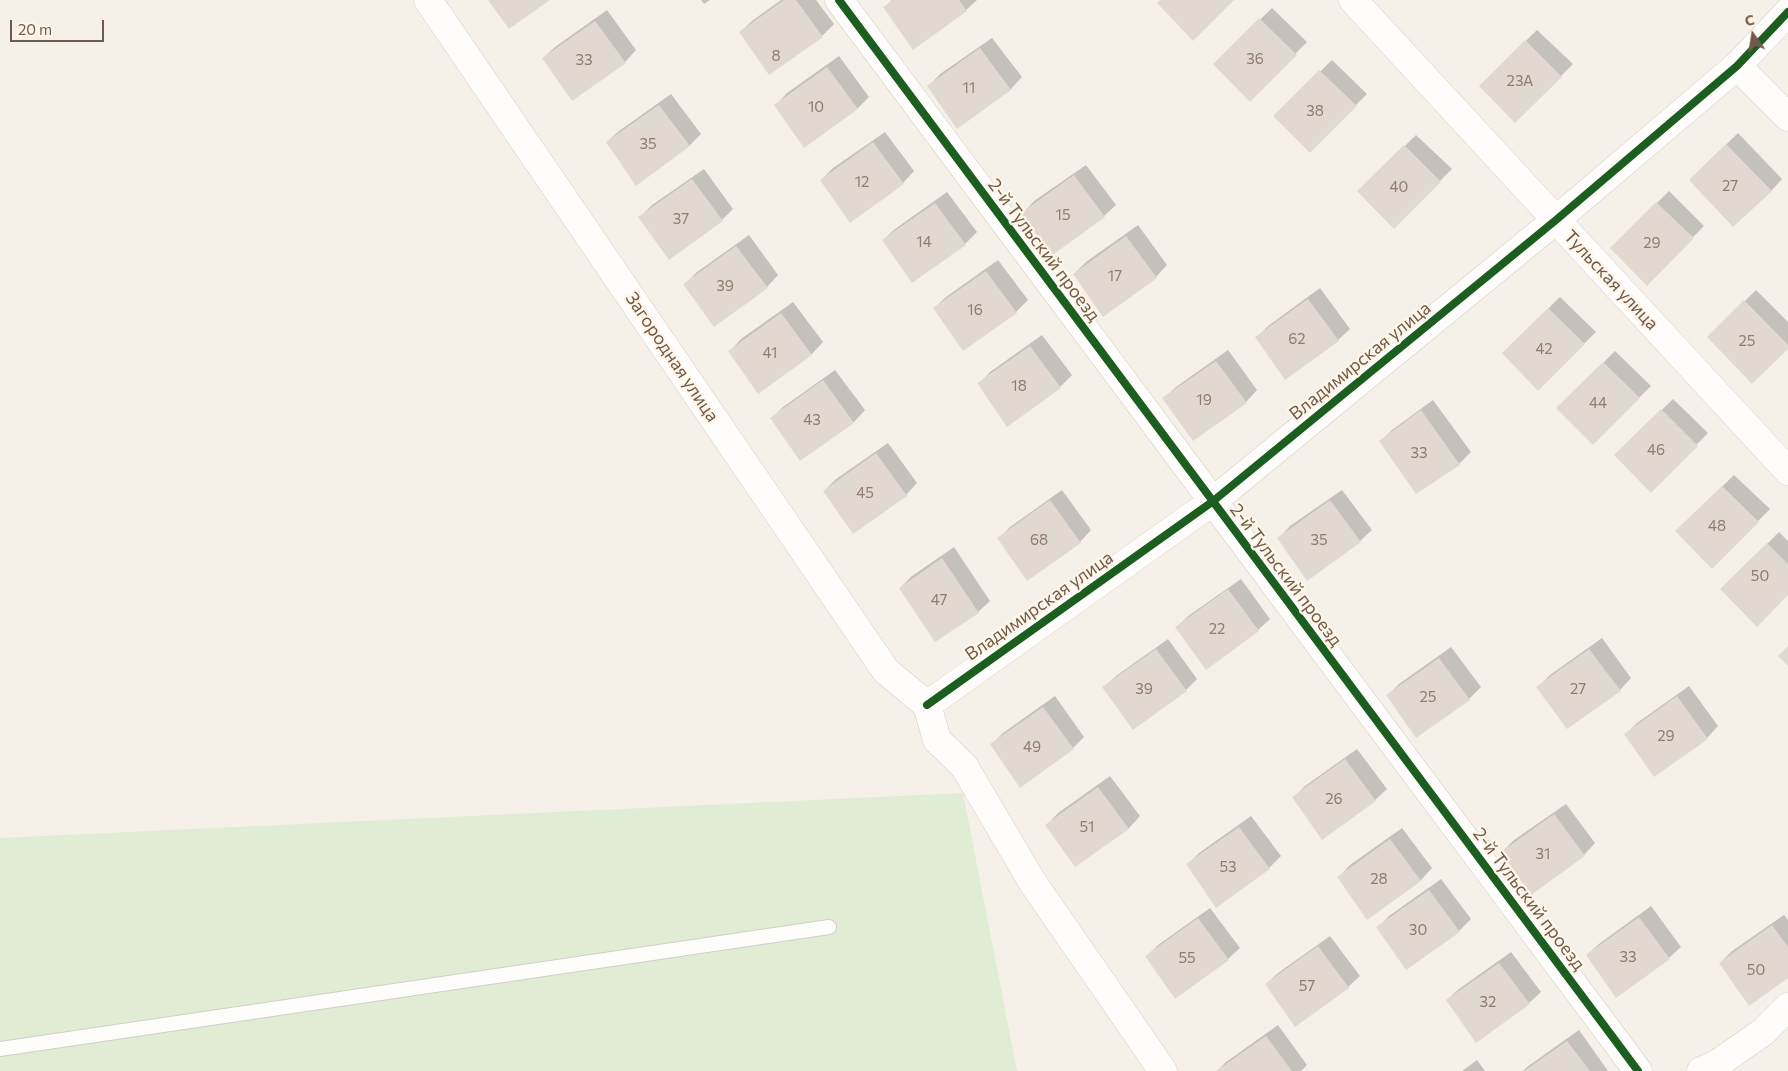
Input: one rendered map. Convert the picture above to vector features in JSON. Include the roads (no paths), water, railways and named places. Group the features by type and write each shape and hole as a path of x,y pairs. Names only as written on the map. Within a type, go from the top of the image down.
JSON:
{"street":[{"name":"Загородная улица","path":"428,0 886,671 927,705"},
{"name":"2-й Тульский проезд","path":"839,0 1638,1071"},
{"name":"Тульская улица","path":"1353,0 1788,472"},
{"name":"Владимирская улица","path":"927,705 1212,502 1556,220 1737,66 1788,12"},
{"path":"1737,66 1788,117"},
{"path":"927,705 937,740 964,766 1033,883 1163,1071"},
{"path":"1701,1071 1717,1064 1763,1032 1788,1008"}],"lane":[{"path":"0,1049 829,927"}]}
